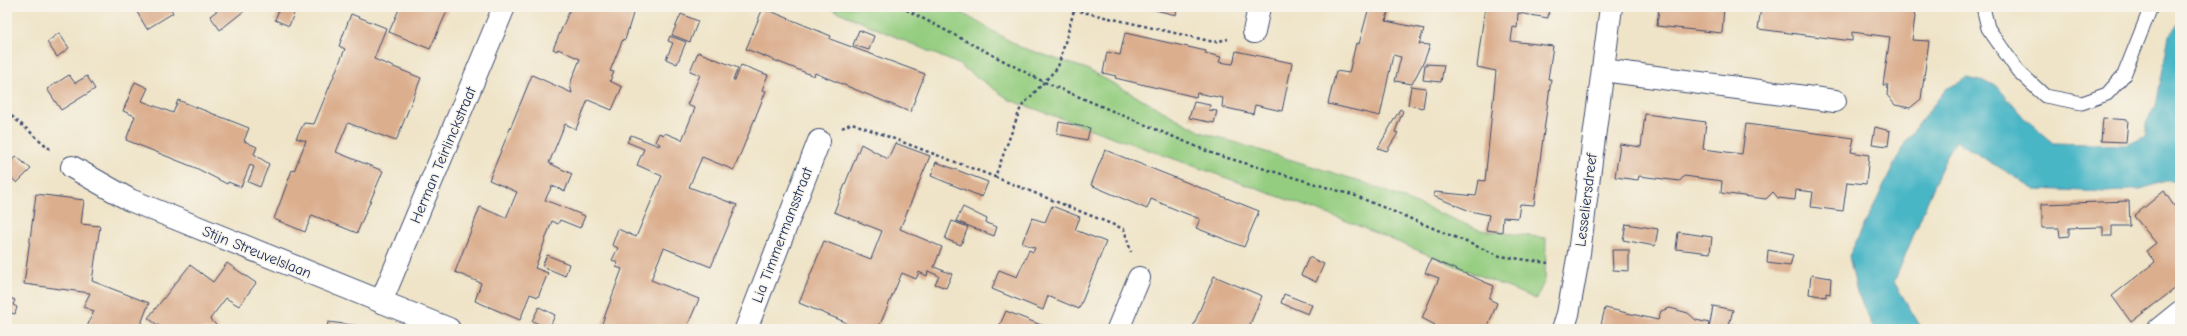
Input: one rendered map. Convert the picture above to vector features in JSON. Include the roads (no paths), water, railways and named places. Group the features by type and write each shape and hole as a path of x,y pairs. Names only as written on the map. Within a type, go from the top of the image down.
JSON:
{"street":[{"name":"Herman Teirlinckstraat","path":"381,302 504,7"},
{"path":"1254,32 1259,7"},
{"name":"Lesseliersdreef","path":"1563,329 1568,314 1577,268 1611,7"},
{"path":"1603,70 1835,101"},
{"name":"Lia Timmermansstraat","path":"746,329 819,141"},
{"name":"Stijn Streuvelslaan","path":"72,167 130,200 447,329"},
{"path":"1118,329 1139,278"},
{"path":"2159,329 2180,312"}],"lane":[{"path":"1983,7 1988,28 2018,71 2045,96 2082,103 2107,94 2124,75 2150,7"}],"water":[{"path":"2180,23 2180,184 2177,181 2166,181 2140,189 2107,192 2035,189 1956,141 1946,157 1894,282 1922,329 1874,329 1857,292 1849,256 1907,139 1946,89 1968,78 1996,85 2024,118 2054,143 2127,145 2146,136 2146,123 2156,107 2169,35"}]}
